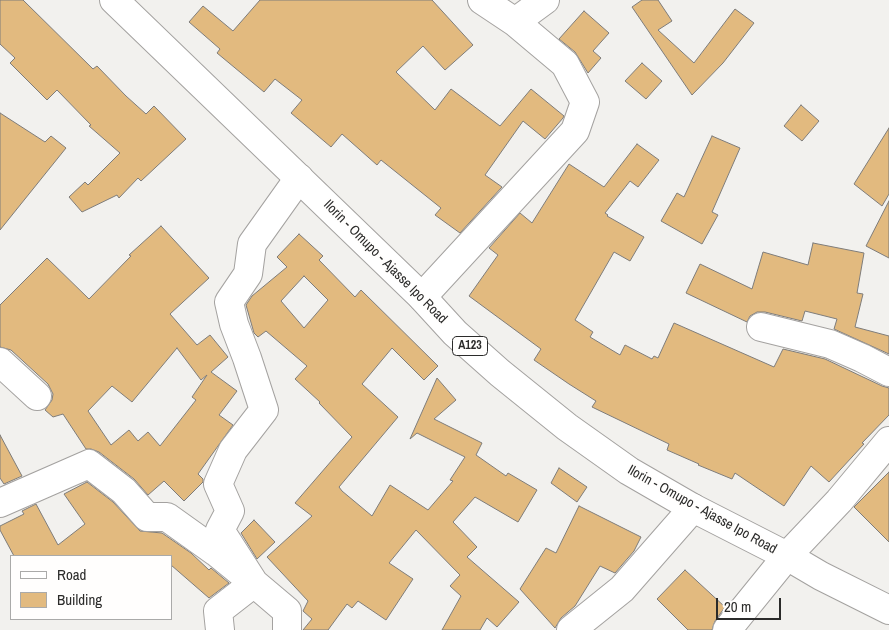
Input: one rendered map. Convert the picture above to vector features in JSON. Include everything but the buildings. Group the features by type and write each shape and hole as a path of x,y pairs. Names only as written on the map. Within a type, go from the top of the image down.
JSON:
{"main road":[{"path":"422,297 575,131 585,102 565,64 515,22 482,0"},
{"path":"515,22 545,0"},
{"name":"Ilorin - Omupo - Ajasse Ipo Road","path":"123,3 169,54 422,297 462,340 567,427 630,471 694,508 889,610"},
{"path":"254,583 220,530 230,511 218,484 233,450 264,410 248,358 234,324 229,302 248,274 252,244 299,178"},
{"path":"761,327 830,344 889,372"},
{"path":"0,362 37,396"},
{"path":"727,630 787,556 839,501 889,441"},
{"path":"0,502 89,464 124,491 147,517 167,517 216,552 254,583 287,611 287,630"},
{"path":"572,630 622,589 694,508"},
{"path":"220,630 218,610 254,583"}]}
